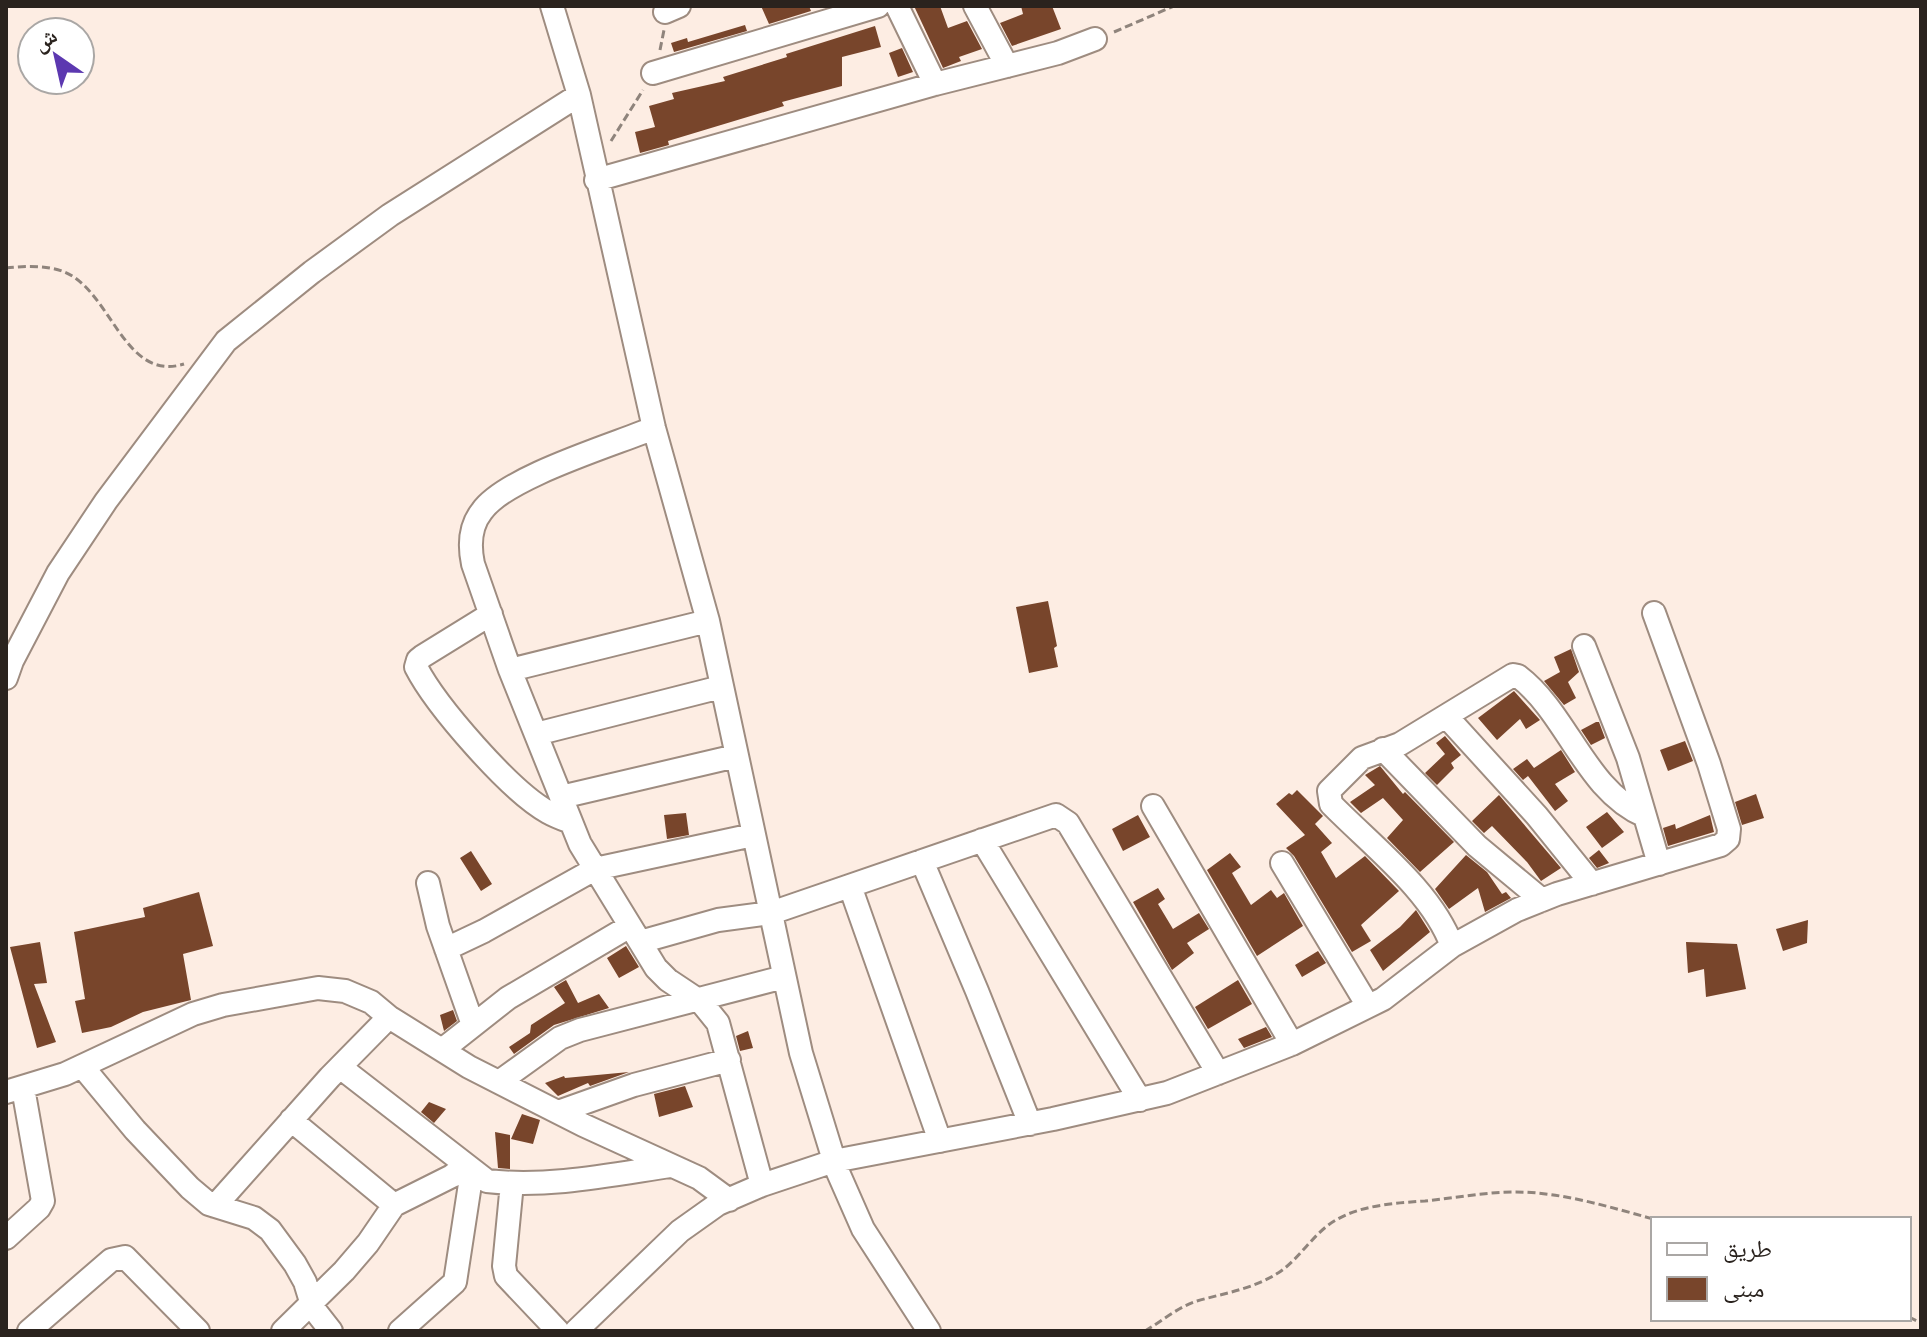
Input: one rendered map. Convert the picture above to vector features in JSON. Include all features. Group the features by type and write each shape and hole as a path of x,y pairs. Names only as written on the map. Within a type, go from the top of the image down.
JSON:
{"street":[{"path":"552,6 579,95 654,428 708,621 801,1053 834,1161 863,1229 929,1331"},
{"path":"653,73 878,6"},
{"path":"897,6 935,84"},
{"path":"975,6 1007,66"},
{"path":"595,174 1007,66 1095,39"},
{"path":"6,678 58,573 106,501 226,341 390,215 579,95"},
{"path":"654,428 516,485 489,501 473,528 471,552 510,670 580,844 656,968 698,1000 718,1023 762,1185"},
{"path":"576,1331 680,1231 718,1204 762,1185 834,1161 1030,1124 1167,1093 1292,1044 1383,999 1452,946 1517,910 1721,845 1730,835 1709,764 1654,613"},
{"path":"491,614 423,656 416,667 443,709 509,781 546,811 571,822"},
{"path":"510,670 708,621"},
{"path":"1584,646 1628,758 1659,864"},
{"path":"1452,946 1446,931 1418,891 1331,804 1329,791 1356,762 1372,752 1400,744 1513,675 1518,676 1538,696 1618,800 1645,816"},
{"path":"536,734 721,687"},
{"path":"1446,716 1537,816 1592,884"},
{"path":"1383,749 1477,846 1542,900"},
{"path":"561,797 736,756"},
{"path":"1153,806 1292,1044"},
{"path":"442,1050 508,998 635,934 771,913 1056,815 1063,818 1218,1073"},
{"path":"446,949 595,869 753,835"},
{"path":"982,840 1140,1100"},
{"path":"922,861 1030,1124"},
{"path":"1282,863 1368,1006"},
{"path":"428,883 446,949 473,1025"},
{"path":"850,886 940,1141"},
{"path":"499,1082 570,1034 784,977"},
{"path":"6,1238 43,1201 14,1090 82,1066 193,1014 223,1005 318,988 356,994 442,1050 499,1082 699,1178 729,1200"},
{"path":"215,1206 389,1017"},
{"path":"558,1112 634,1085 729,1060"},
{"path":"82,1066 179,1176 209,1204 254,1218 270,1230 295,1264 311,1302 331,1331"},
{"path":"340,1067 487,1181 561,1182 672,1166"},
{"path":"291,1120 394,1205"},
{"path":"283,1331 344,1271 394,1205 469,1168"},
{"path":"400,1331 455,1282 469,1168"},
{"path":"512,1183 504,1266 506,1276 558,1331"},
{"path":"29,1331 111,1260 125,1257 198,1331"}],"path":[{"path":"1095,39 1174,6"},
{"path":"595,174 653,73 672,9"},
{"path":"6,268 61,270 93,294 132,349 143,359 160,366 192,362"},
{"path":"1145,1331 1197,1301 1238,1291 1278,1273 1322,1230 1357,1211 1399,1203 1517,1192 1554,1196 1651,1219"}],"building":[{"path":"761,6 809,6 811,11 769,24"},
{"path":"914,6 940,6 948,28 967,21 982,49 959,57 961,61 943,68"},
{"path":"1021,6 1052,6 1061,29 1012,46 1000,23 1023,14"},
{"path":"745,25 747,31 674,52 671,43 687,38 688,42"},
{"path":"875,26 881,47 842,57 842,86 782,102 784,106 668,141 669,145 640,153 635,132 655,127 649,106 674,99 672,93 725,81 723,77"},
{"path":"902,48 913,72 898,77 889,53"},
{"path":"1048,601 1058,667 1029,673 1016,607"},
{"path":"1571,649 1579,672 1568,682 1576,698 1564,705 1544,681 1560,672 1554,657"},
{"path":"1514,691 1540,720 1526,729 1520,719 1497,740 1478,718"},
{"path":"1599,722 1605,738 1591,745 1581,730"},
{"path":"1445,736 1461,755 1451,763 1454,768 1437,785 1425,773 1445,754 1436,743"},
{"path":"1685,741 1693,761 1668,771 1660,750"},
{"path":"1561,750 1575,772 1555,784 1568,801 1555,811 1528,776 1523,780 1513,769 1527,759 1534,768"},
{"path":"1380,766 1403,794 1405,792 1454,842 1420,872 1387,838 1403,820 1383,798 1361,813 1350,802 1375,785 1365,775"},
{"path":"1297,790 1323,816 1315,824 1332,843 1321,852 1336,878 1365,856 1399,891 1361,925 1371,941 1352,952 1294,856 1286,848 1305,835 1276,804"},
{"path":"1756,794 1764,818 1742,825 1735,802"},
{"path":"1499,795 1561,868 1541,881 1492,826 1484,833 1472,821"},
{"path":"1607,812 1624,832 1602,848 1586,827"},
{"path":"686,813 689,835 667,839 664,815"},
{"path":"1138,815 1150,837 1123,851 1112,829"},
{"path":"1710,815 1714,832 1668,846 1663,828 1675,824 1676,829"},
{"path":"1599,850 1609,863 1597,868 1589,858"},
{"path":"471,851 492,884 481,891 460,858"},
{"path":"1230,853 1241,867 1232,873 1251,905 1271,890 1277,898 1284,893 1303,926 1257,956 1207,870"},
{"path":"1466,855 1487,872 1502,894 1506,892 1511,898 1485,912 1478,888 1449,909 1435,889"},
{"path":"1158,888 1165,899 1158,904 1173,929 1199,913 1209,929 1187,943 1194,953 1172,970 1133,902"},
{"path":"199,892 213,946 183,954 191,1000 143,1012 111,1027 82,1033 75,1001 85,999 74,932 145,917 143,908"},
{"path":"1416,910 1430,932 1383,971 1370,950"},
{"path":"1808,920 1807,943 1783,951 1776,929"},
{"path":"40,942 47,983 34,984 56,1042 37,1048 10,947"},
{"path":"1686,942 1737,944 1746,989 1706,997 1704,969 1688,973"},
{"path":"626,946 639,967 619,978 607,958"},
{"path":"1318,951 1326,963 1302,977 1295,965"},
{"path":"566,980 578,1003 599,994 609,1008 554,1025 514,1054 509,1047 530,1033 531,1025 565,1003 554,987"},
{"path":"1238,980 1252,1004 1208,1029 1195,1007"},
{"path":"453,1010 457,1021 444,1031 440,1015"},
{"path":"1266,1027 1272,1037 1244,1048 1238,1039"},
{"path":"748,1031 753,1048 740,1051 736,1036"},
{"path":"629,1072 590,1086 588,1083 558,1096 545,1083 564,1076"},
{"path":"685,1086 693,1107 659,1117 654,1094"},
{"path":"429,1102 446,1109 434,1123 421,1112"},
{"path":"522,1114 540,1120 533,1144 511,1139"},
{"path":"495,1132 510,1135 510,1169 498,1168"}]}
